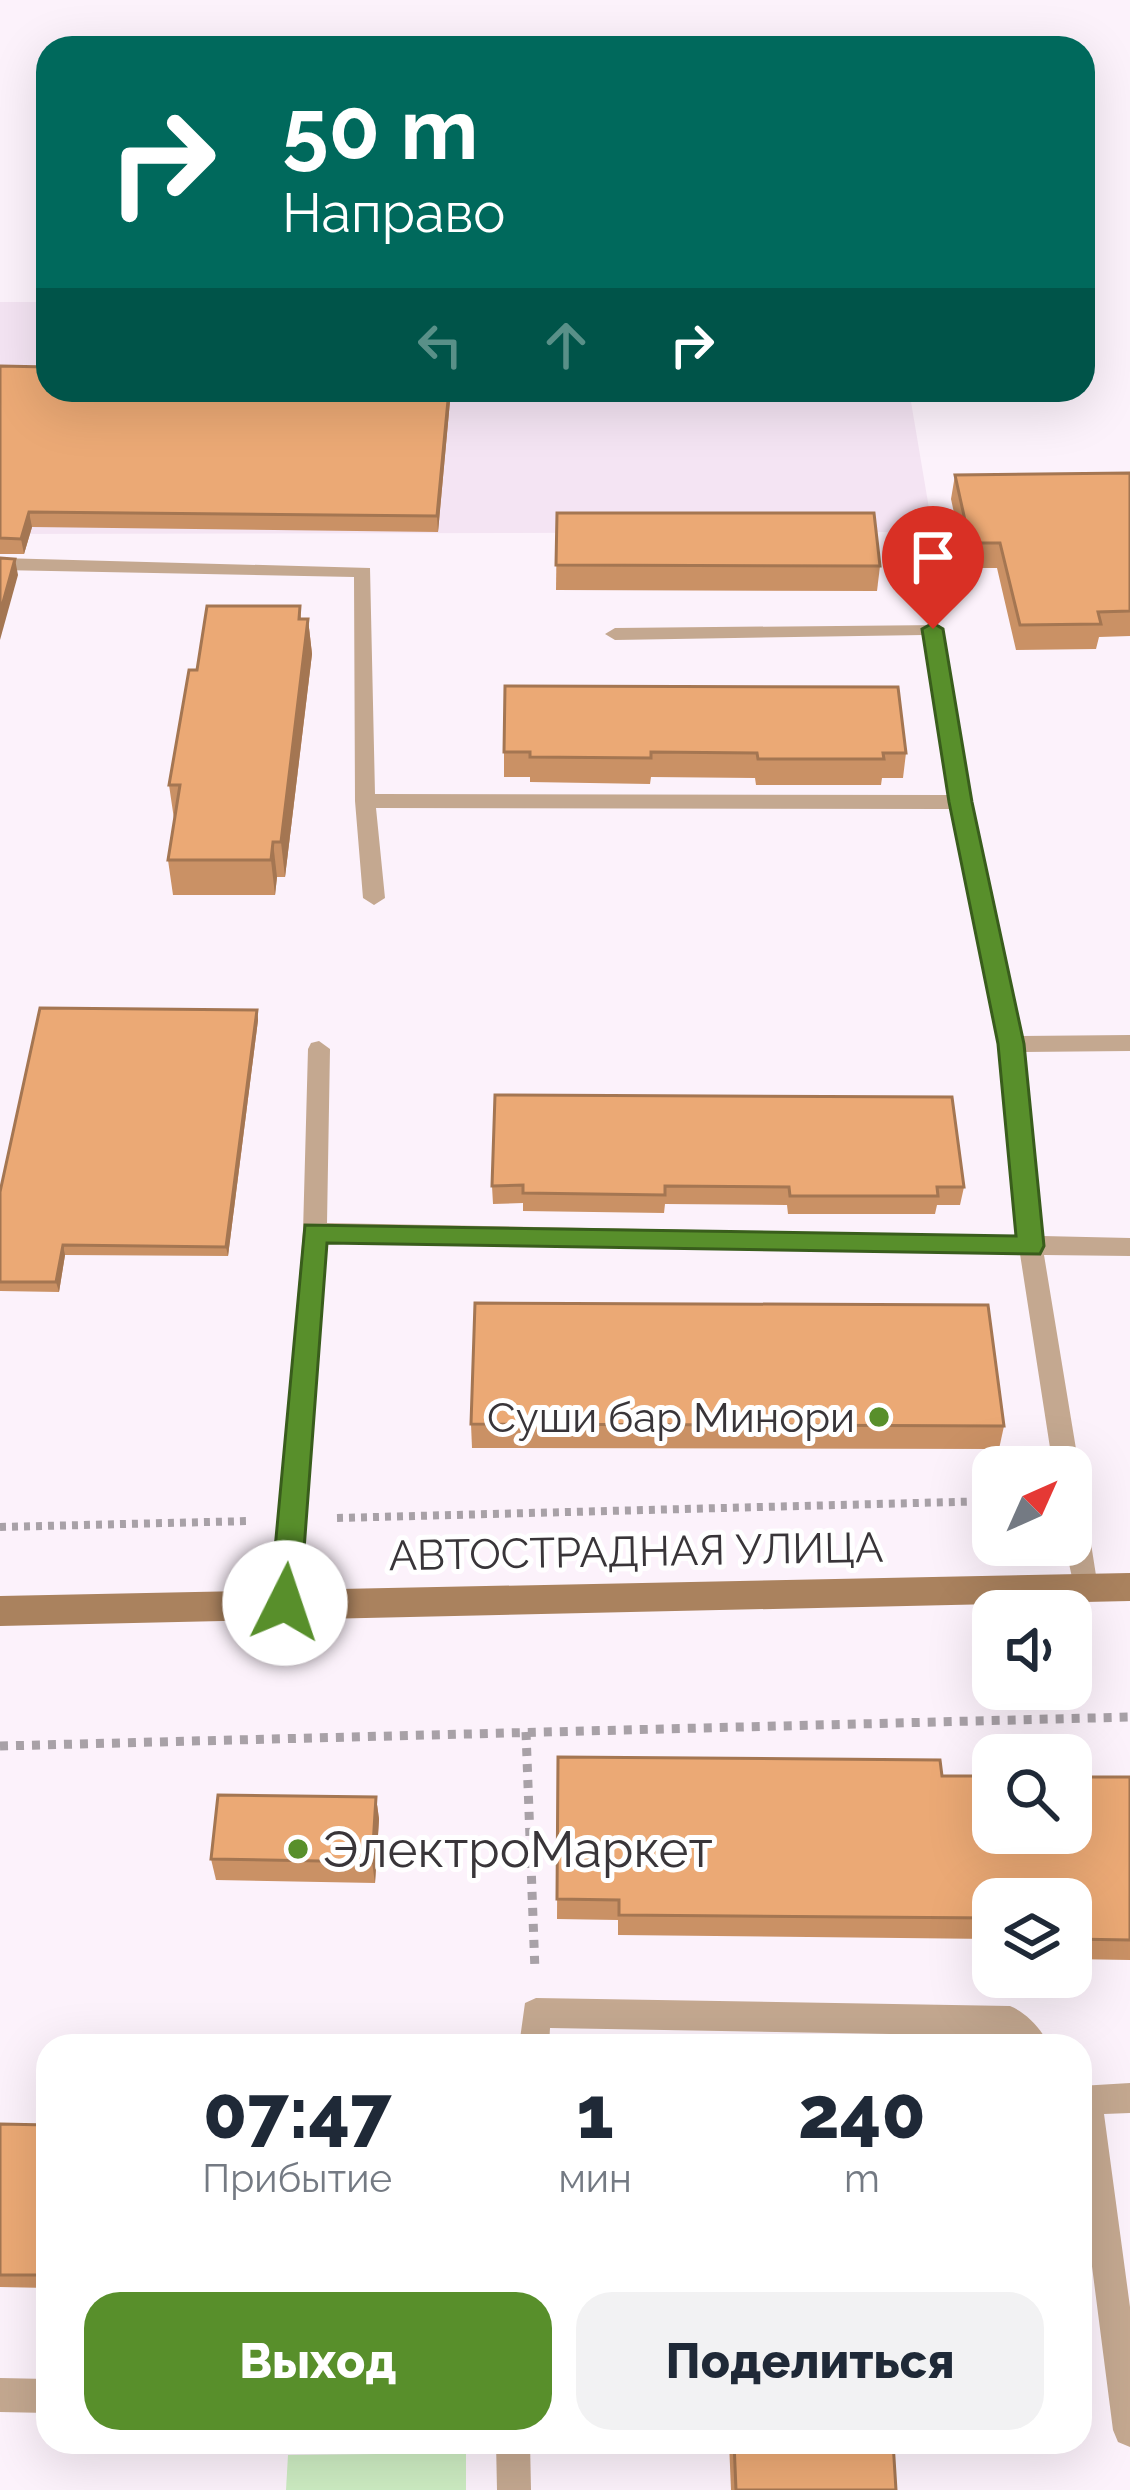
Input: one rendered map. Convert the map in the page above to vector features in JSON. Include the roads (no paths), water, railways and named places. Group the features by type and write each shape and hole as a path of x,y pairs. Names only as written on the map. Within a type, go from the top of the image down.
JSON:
{"main road":[{"name":"АВТОСТРАДНАЯ УЛИЦА","path":"0,1611 1130,1587"}],"lane":[{"path":"0,564 363,572 365,801 374,898"},
{"path":"615,634 933,629 960,802 1011,1044 1031,1246 1063,1446"},
{"path":"365,801 960,802"},
{"path":"1011,1044 1130,1043"},
{"path":"285,1603 315,1232 319,1049"},
{"path":"315,1232 1130,1246"},
{"path":"1082,1566 1085,1588"},
{"path":"535,2034 536,2013 1010,2021 1022,2034"},
{"path":"1092,2096 1130,2098"},
{"path":"1092,2160 1130,2430"},
{"path":"0,2395 36,2396"},
{"path":"513,2454 514,2490"}],"place":[{"name":"Суши бар Минори","path":"879,1417"},
{"name":"ЭлектроМаркет","path":"298,1849"}]}
